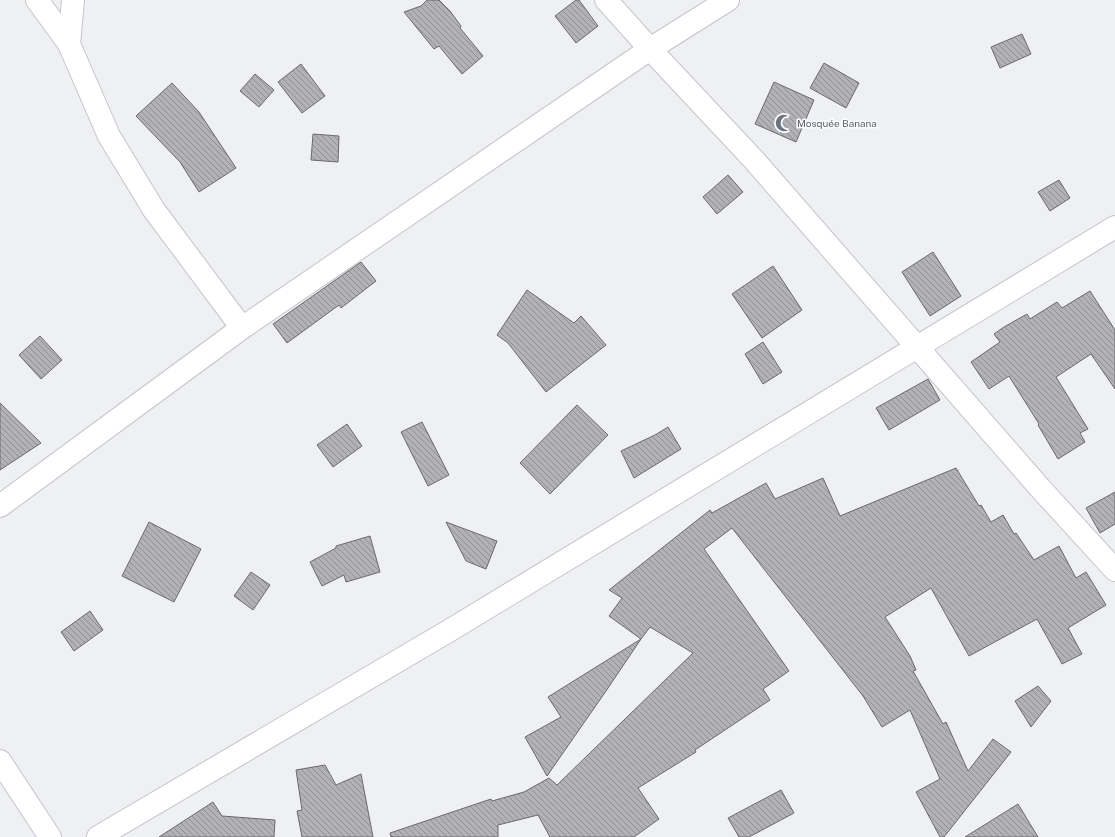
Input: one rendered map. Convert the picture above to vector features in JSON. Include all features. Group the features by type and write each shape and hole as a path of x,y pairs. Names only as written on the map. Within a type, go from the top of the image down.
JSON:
{"street":[{"path":"37,0 69,44 109,136 150,203 242,328"},
{"path":"69,44 73,0"},
{"path":"606,0 754,160 1040,488 1115,570"},
{"path":"0,506 242,328 650,49 728,0"},
{"path":"98,837 453,628 702,478 916,346 1115,227"},
{"path":"0,761 50,837"}],"building":[{"path":"427,0 439,0 450,11 461,26 460,28 483,56 462,74 439,46 434,49 404,12 421,6"},
{"path":"576,0 579,0 598,26 576,43 555,16"},
{"path":"1022,34 1031,54 1000,68 991,47"},
{"path":"824,63 859,83 846,108 810,88"},
{"path":"301,64 325,96 302,113 278,82"},
{"path":"255,74 274,90 259,107 240,91"},
{"path":"774,82 814,100 796,142 755,124"},
{"path":"172,83 199,112 236,168 199,192 180,162 136,116"},
{"path":"313,134 339,136 338,162 311,160"},
{"path":"728,175 743,192 717,214 703,197"},
{"path":"1059,180 1070,198 1050,211 1038,192"},
{"path":"933,252 961,296 930,316 902,272"},
{"path":"361,262 376,281 341,308 339,305 287,343 273,324"},
{"path":"773,266 802,310 762,338 732,294"},
{"path":"527,290 574,323 581,316 606,345 546,392 508,343 497,335"},
{"path":"1090,291 1115,330 1115,389 1091,354 1056,377 1088,429 1080,433 1085,442 1058,459 1038,425 1039,424 1009,376 989,389 971,362 1000,342 994,334 1004,327 1027,314 1030,319 1057,302 1062,308"},
{"path":"40,336 62,360 41,379 19,355"},
{"path":"763,342 782,372 763,384 745,354"},
{"path":"928,379 940,400 889,430 876,408"},
{"path":"0,403 41,443 0,470"},
{"path":"577,405 608,435 550,494 520,463"},
{"path":"422,422 449,475 428,486 401,432"},
{"path":"347,424 362,446 333,467 317,445"},
{"path":"668,427 681,449 634,478 621,451 655,435"},
{"path":"956,468 979,506 981,505 991,522 1003,515 1014,534 1016,533 1034,560 1059,546 1076,578 1086,572 1106,605 1068,628 1082,654 1062,664 1037,619 969,656 931,588 885,617 910,656 916,670 913,671 943,724 946,722 968,771 993,739 1011,752 944,837 940,837 916,792 940,779 910,710 882,727 863,696 732,528 704,549 789,671 763,689 770,700 695,750 696,752 638,788 659,819 634,837 550,837 538,815 498,825 498,837 391,837 390,833 491,799 492,801 524,792 549,778 557,785 693,653 650,627 641,639 609,616 622,598 609,590 710,510 712,513 766,483 775,499 823,478 840,516"},
{"path":"1115,492 1115,524 1100,533 1086,508"},
{"path":"149,522 201,549 174,602 122,576"},
{"path":"446,522 497,541 486,569 466,561"},
{"path":"370,536 380,572 346,582 344,575 322,586 310,562 336,548 336,546"},
{"path":"251,572 270,585 253,610 234,596"},
{"path":"90,611 103,630 74,651 61,632"},
{"path":"641,639 547,776 525,737 561,717 548,697"},
{"path":"1038,686 1051,701 1031,727 1015,701"},
{"path":"325,765 336,785 361,774 373,837 302,837 297,811 302,810 296,770"},
{"path":"781,790 794,813 749,837 739,837 728,818"},
{"path":"213,802 222,816 275,820 274,837 159,837"},
{"path":"1018,804 1038,837 965,837"}],"place":[{"name":"Mosquée Banana","path":"784,123"}]}
